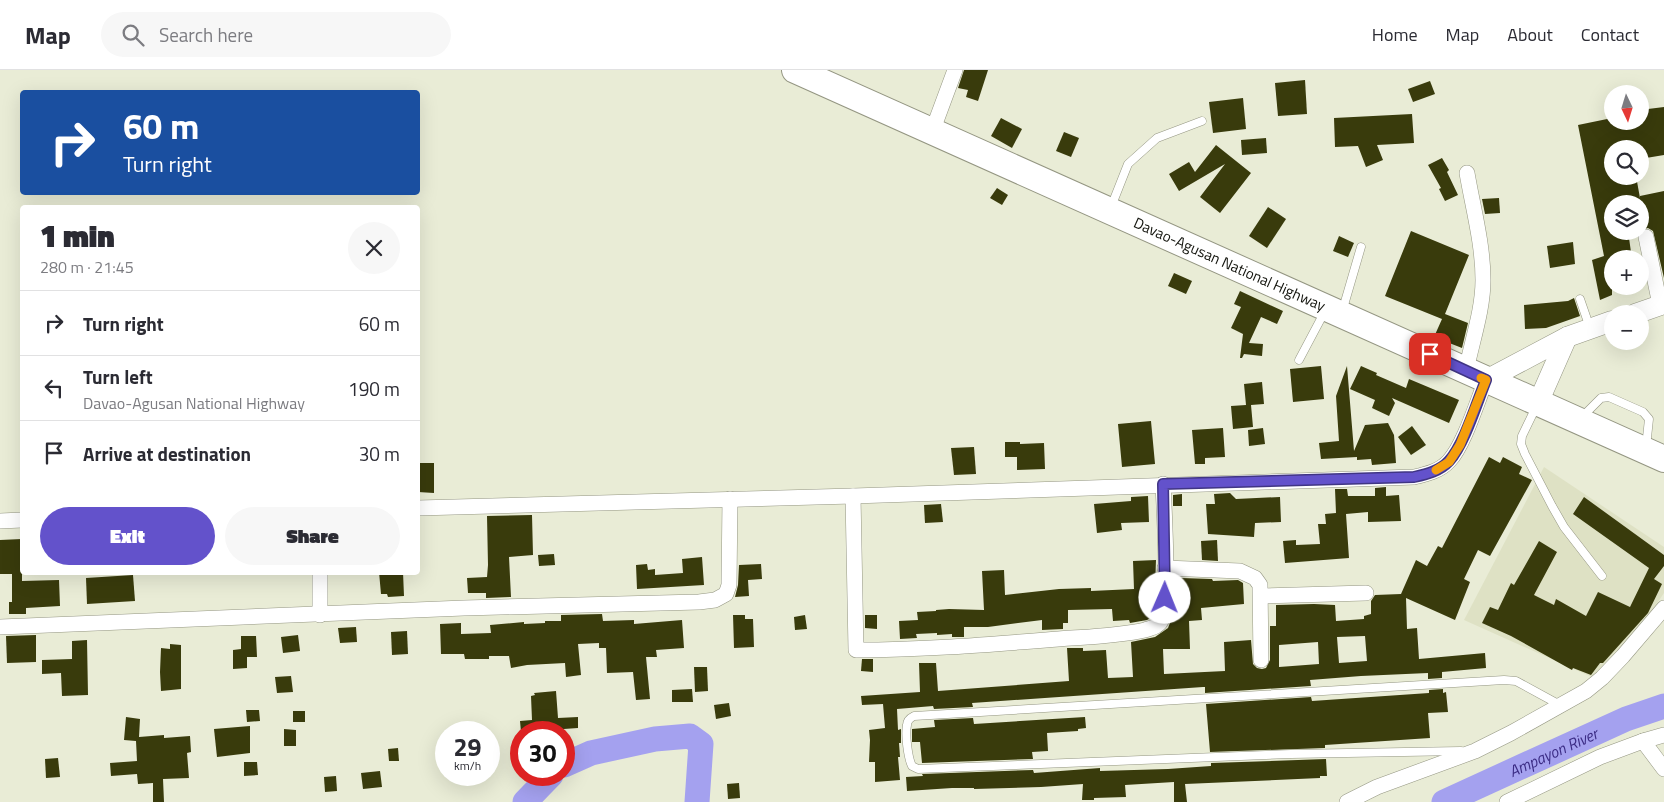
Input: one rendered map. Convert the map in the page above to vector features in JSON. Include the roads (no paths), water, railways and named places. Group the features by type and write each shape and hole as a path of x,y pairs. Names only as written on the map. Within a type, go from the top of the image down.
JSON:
{"highway":[{"name":"Davao-Agusan National Highway","path":"795,70 830,81 932,132 1655,455"}],"street":[{"path":"932,132 955,70"},
{"path":"420,508 853,496 1163,484 1414,477 1434,472 1449,462 1460,445 1476,375 1483,281 1482,249 1467,173"},
{"path":"1647,240 1662,304 1649,309"},
{"path":"1476,375 1604,324"},
{"path":"1538,403 1568,337"},
{"path":"853,496 856,650 896,650 960,647 1110,634 1145,630 1156,626 1162,620 1164,613 1163,484"},
{"path":"0,627 715,600 726,594 729,585 730,499"},
{"path":"0,521 20,520"},
{"path":"1165,568 1240,571 1255,578 1260,585 1261,596 1261,660"},
{"path":"320,575 320,615"},
{"path":"1261,596 1366,594"},
{"path":"1347,802 1377,787 1475,751 1511,733 1586,690 1602,678 1623,656 1664,608"},
{"path":"1507,802 1600,757 1664,734"},
{"path":"1643,741 1664,769"}],"lane":[{"path":"1110,211 1128,164 1157,138 1202,121"},
{"path":"1300,360 1334,310 1361,248"},
{"path":"1580,299 1590,329"},
{"path":"1578,421 1600,398 1610,397 1643,412 1649,419 1655,455"},
{"path":"1538,403 1522,436 1525,454 1564,527 1602,576"},
{"path":"1475,751 1291,754 918,769 912,766 909,761 906,726 909,719 914,716 1504,680 1516,681 1560,705"}],"waterway":[{"name":"Ampayon River","path":"1444,802 1626,719 1664,706"},
{"name":"Ampayon River","path":"575,760 591,753 655,739 690,736 701,744 697,802"},
{"name":"Ampayon River","path":"525,802 540,786"}]}
